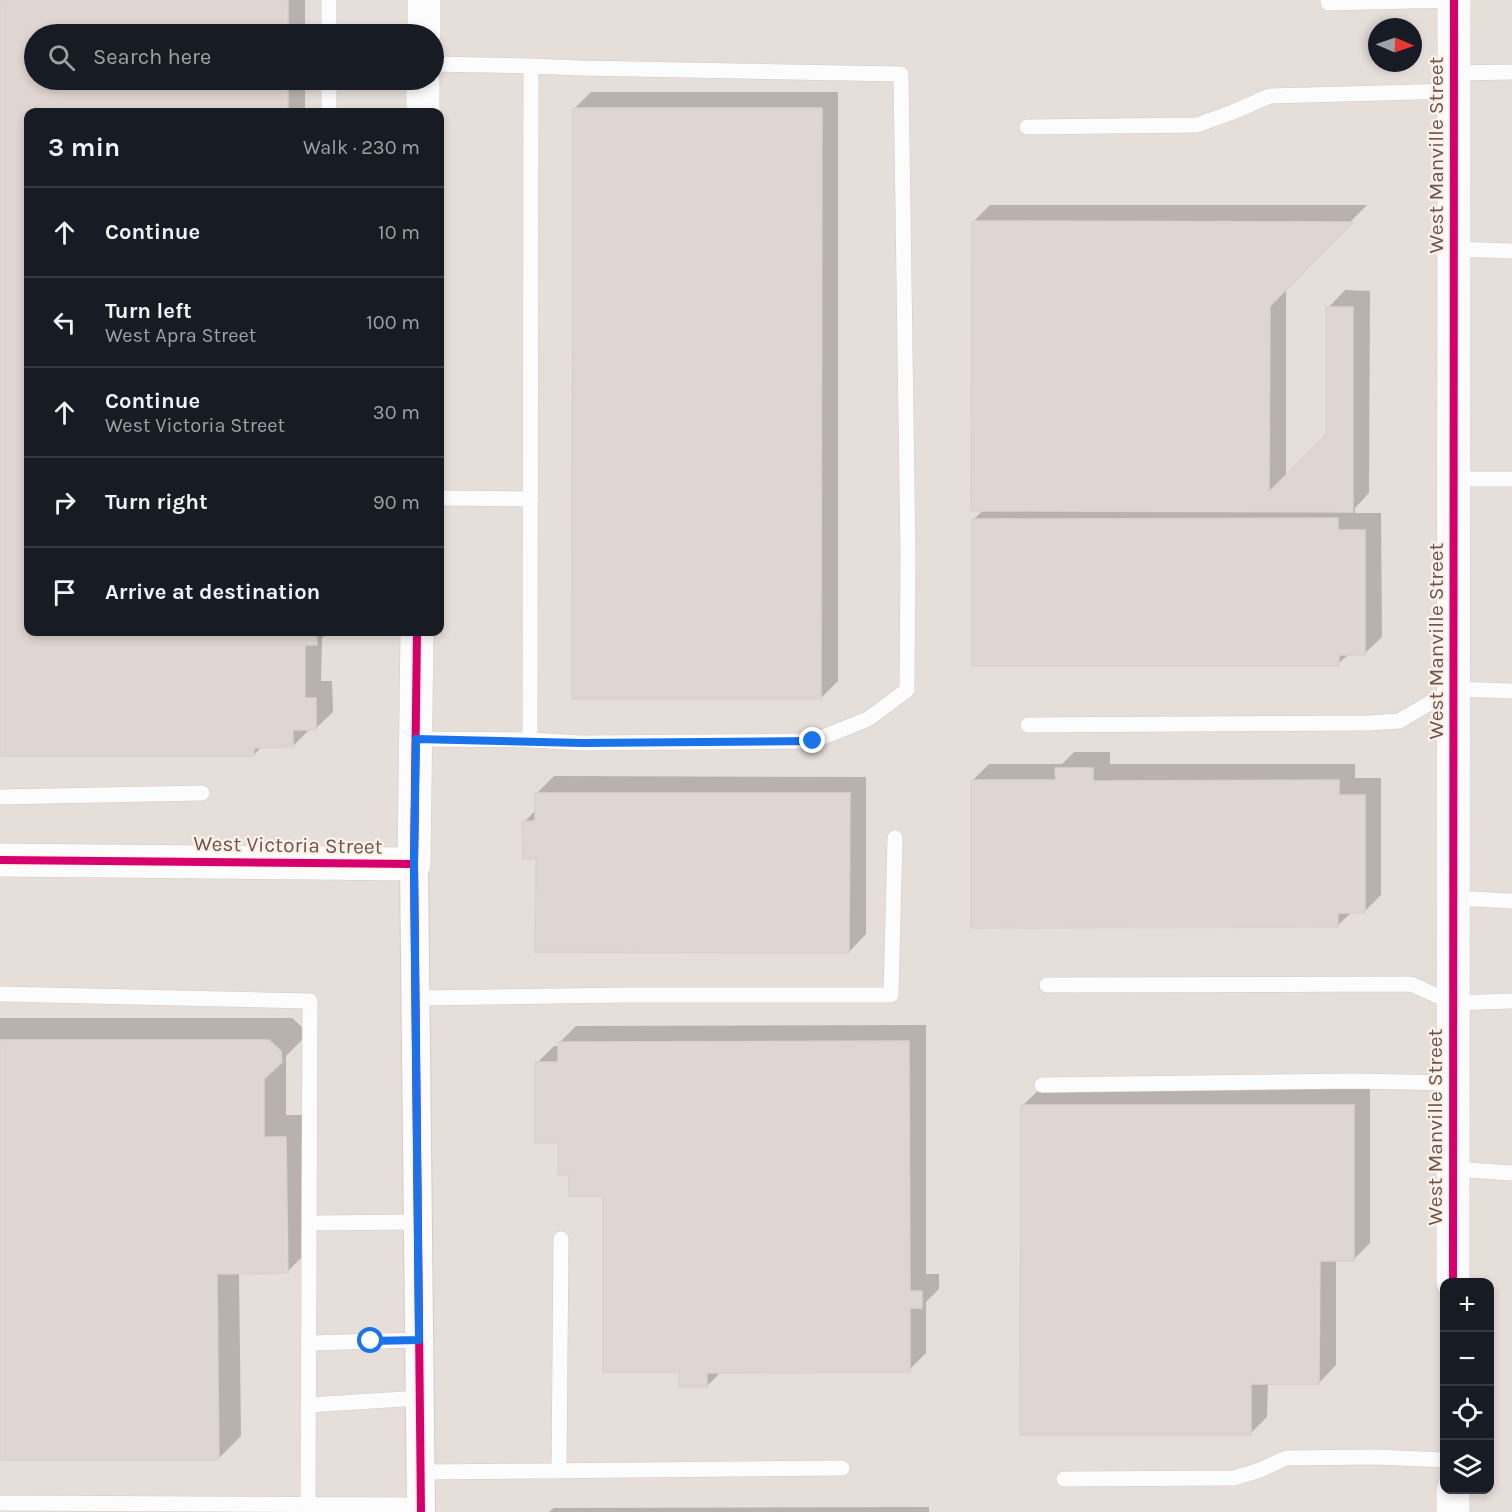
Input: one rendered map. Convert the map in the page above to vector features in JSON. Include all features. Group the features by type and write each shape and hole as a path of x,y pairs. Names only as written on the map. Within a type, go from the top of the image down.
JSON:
{"street":[{"path":"424,0 424,24"},
{"name":"West Manville Street","path":"1453,1278 1454,0"},
{"path":"423,90 423,108"},
{"path":"417,636 414,864 421,1508"},
{"name":"West Victoria Street","path":"0,860 414,864"},
{"path":"1453,1494 1453,1512"}],"lane":[{"path":"329,0 329,24"},
{"path":"1328,0 1328,3 1454,0"},
{"path":"416,739 582,743 813,741 868,718 907,690 908,555 901,74 444,64"},
{"path":"530,740 531,66"},
{"path":"1027,127 1197,125 1270,96 1454,82 1512,72"},
{"path":"329,90 330,108"},
{"path":"1454,249 1512,251"},
{"path":"1454,479 1512,479"},
{"path":"444,498 531,499"},
{"path":"1029,725 1399,721 1454,689 1512,691"},
{"path":"0,797 202,793"},
{"path":"416,998 891,995 895,838"},
{"path":"1453,898 1512,901"},
{"path":"1047,985 1411,984 1453,1003 1512,1001"},
{"path":"0,994 310,1002 308,1504"},
{"path":"1042,1085 1354,1081 1453,1083"},
{"path":"1453,1169 1512,1173"},
{"path":"309,1223 418,1222"},
{"path":"559,1471 561,1239"},
{"path":"309,1343 419,1340"},
{"path":"309,1405 420,1398"},
{"path":"1064,1479 1234,1478 1260,1470 1286,1458 1376,1457 1440,1460"},
{"path":"420,1472 842,1468"},
{"path":"0,1503 308,1504 421,1508"}],"shaded area":[{"path":"0,0 1512,0 1512,1512 0,1512"}],"building":[{"path":"0,0 288,0 288,24 24,24 24,90 288,90 288,108 24,108 24,636 316,636 317,645 305,645 305,698 316,698 316,730 293,730 293,747 254,748 254,756 0,756"},
{"path":"573,108 822,108 821,699 572,699"},
{"path":"972,221 1353,222 1270,306 1269,492 1326,435 1326,307 1353,307 1353,512 971,511"},
{"path":"1338,518 1338,530 1365,530 1365,655 1339,655 1339,666 972,666 972,519"},
{"path":"1055,768 1093,768 1093,781 1339,780 1339,795 1365,795 1365,913 1338,913 1338,927 971,928 971,780 1056,780"},
{"path":"535,793 850,793 849,953 535,952 536,859 523,859 522,821 535,821"},
{"path":"0,1040 269,1040 281,1051 282,1062 264,1079 264,1137 286,1137 288,1273 217,1274 219,1460 0,1460"},
{"path":"909,1041 910,1291 922,1291 922,1308 910,1308 910,1372 707,1373 707,1387 679,1387 679,1372 603,1372 603,1196 569,1196 569,1175 558,1175 558,1143 535,1143 535,1062 558,1062 558,1042"},
{"path":"1021,1105 1354,1105 1354,1261 1320,1261 1319,1384 1251,1384 1251,1435 1020,1435"}],"cycle path":[{"path":"1453,1278 1454,0"},
{"path":"417,636 414,864 421,1512"},
{"path":"0,860 414,864"}],"route":[{"path":"371,1341 419,1340 414,864 416,739 582,743 813,741"}]}
